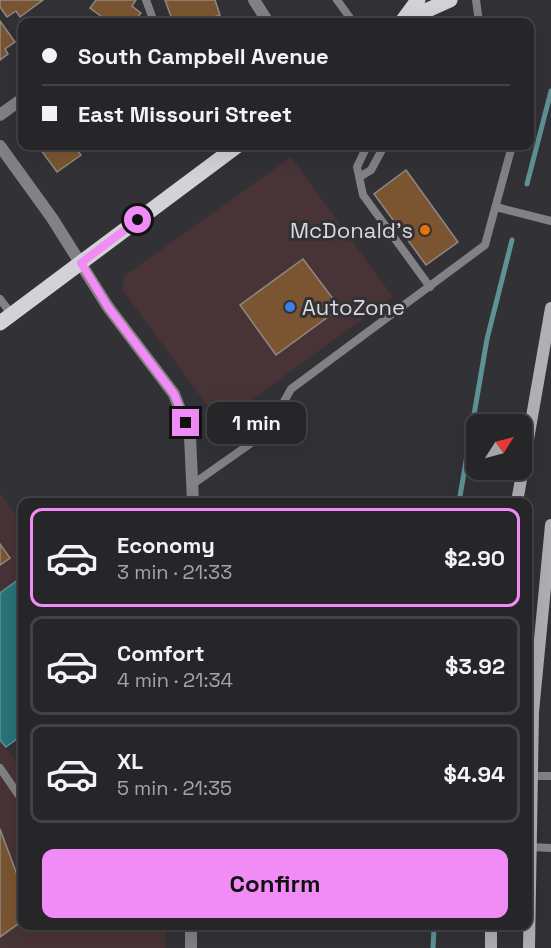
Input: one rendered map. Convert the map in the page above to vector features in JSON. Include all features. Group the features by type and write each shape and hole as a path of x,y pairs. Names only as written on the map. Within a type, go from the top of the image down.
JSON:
{"main road":[{"path":"406,18 418,0"},
{"path":"412,18 450,0"},
{"path":"6,319 229,150"},
{"path":"518,498 551,308"},
{"path":"532,776 533,712 546,620 551,529"},
{"path":"491,930 491,948"},
{"path":"530,930 530,948"}],"street":[{"path":"254,0 265,18"},
{"path":"0,115 18,102"},
{"path":"0,146 52,218 108,307 174,394 182,410 193,453 193,498"},
{"path":"190,948 191,930"}],"lane":[{"path":"146,0 153,18"},
{"path":"337,0 350,18"},
{"path":"476,0 478,18"},
{"path":"364,150 357,167 361,176 360,186 363,195 430,287"},
{"path":"361,176 370,170 382,150"},
{"path":"193,484 267,432 291,389 485,245 511,150"},
{"path":"496,207 551,221"},
{"path":"0,299 6,319"},
{"path":"0,768 18,794"},
{"path":"532,776 551,776"},
{"path":"532,847 551,848"}],"shaded area":[{"path":"291,157 393,297 220,423 122,289 124,276"},
{"path":"0,493 18,518 18,580 0,593"},
{"path":"0,740 18,765 18,930 165,930 165,948 0,948"}],"water":[{"path":"18,580 18,738 6,747 0,740 0,593"}],"building":[{"path":"0,0 43,0 20,17 16,11 7,17 0,7"},
{"path":"96,0 136,0 132,6 141,13 137,18 104,18 90,8"},
{"path":"165,0 215,0 220,15 210,18 172,18"},
{"path":"0,21 15,42 5,49 8,54 0,60"},
{"path":"41,150 77,150 81,155 57,172"},
{"path":"406,170 458,242 426,265 374,194"},
{"name":"AutoZone","path":"303,259 340,308 276,355 240,305"},
{"path":"0,544 10,558 0,565"},
{"path":"0,829 18,877 18,924 0,937"}],"waterway":[{"path":"527,184 551,91"},
{"path":"460,498 487,339 512,240"},
{"path":"433,948 434,930"}],"place":[{"name":"McDonald's","path":"425,230"},
{"name":"AutoZone","path":"290,307"}],"route":[{"path":"138,220 81,263 108,307 174,394 186,423"}]}
